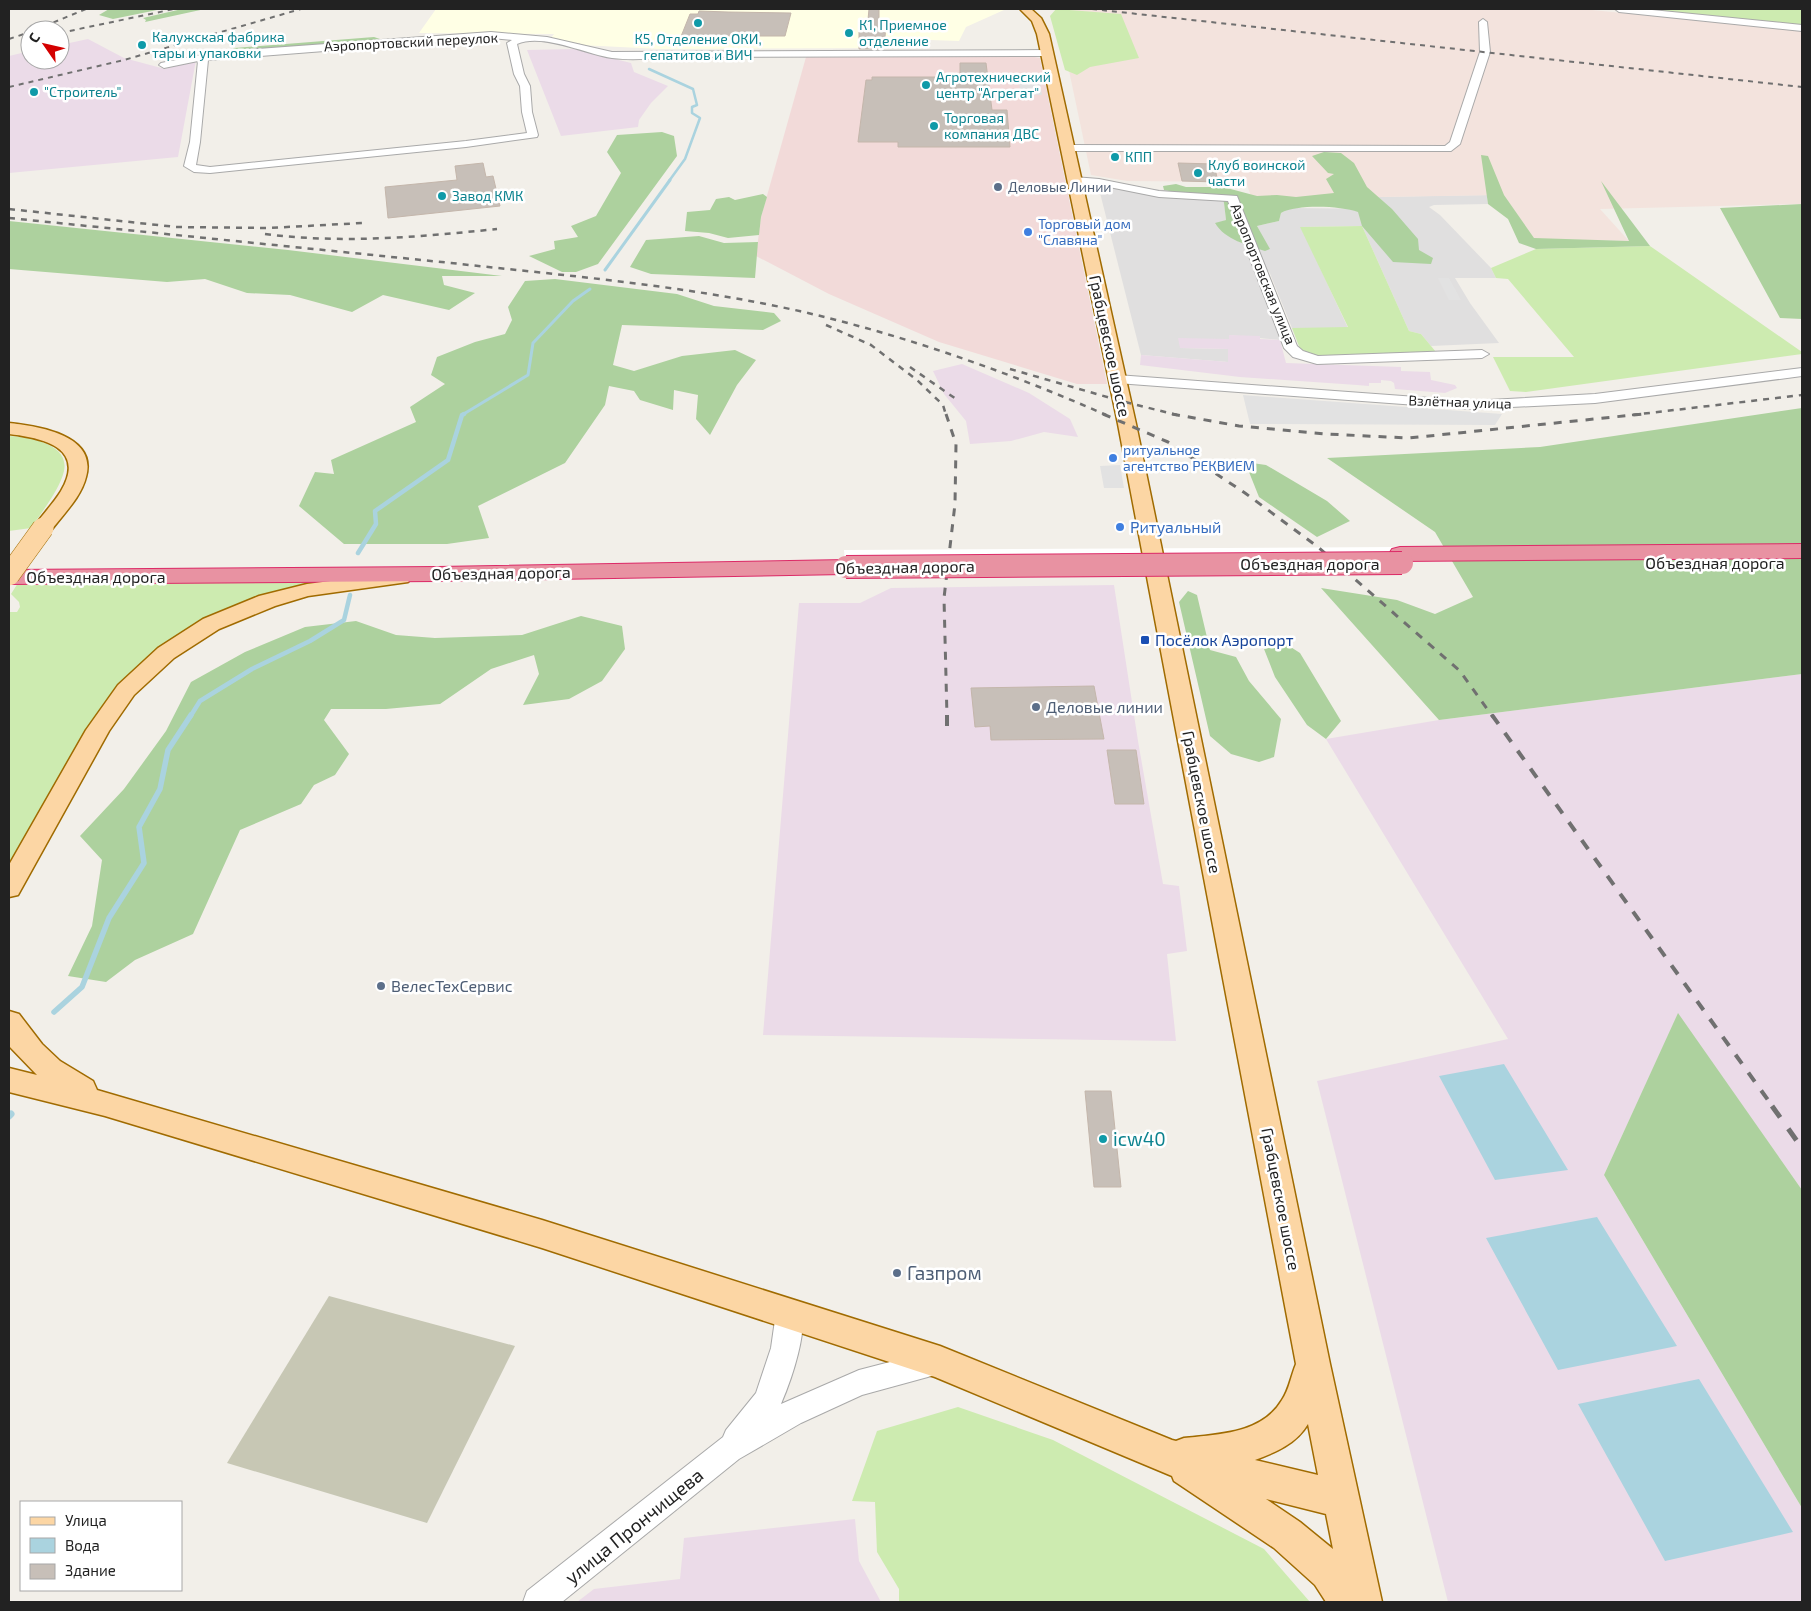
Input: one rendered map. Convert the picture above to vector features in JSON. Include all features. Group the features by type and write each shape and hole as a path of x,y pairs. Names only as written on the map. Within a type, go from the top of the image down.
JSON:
{"highway":[{"name":"Объездная дорога","path":"9,562 845,562 1401,558 1802,551"},
{"name":"Объездная дорога","path":"1401,558 1802,562"},
{"name":"Объездная дорога","path":"9,576 438,574 845,562"}],"main road":[{"name":"Грабцевское шоссе","path":"1025,9 1037,20 1043,34 1127,424 1313,1364 1363,1602"},
{"path":"9,429 33,432 55,438 70,448 78,460 79,466 77,477 9,576"},
{"path":"9,888 98,730 126,690 166,653 211,624 245,609 276,599 307,590 438,574"},
{"path":"9,1022 25,1045 53,1074 105,1104"},
{"path":"9,1080 105,1104 542,1234 940,1362 1172,1458 1341,1499"},
{"path":"1172,1458 1223,1450 1258,1441 1284,1426 1295,1411 1313,1364"},
{"path":"1172,1458 1287,1535 1329,1571 1348,1602"}],"street":[{"path":"1620,9 1802,28"},
{"path":"1067,148 1447,149 1455,144 1485,52 1483,22"},
{"name":"Аэропортовский переулок","path":"164,66 203,57 491,35 547,40 612,55 627,56 679,54 1047,53"},
{"path":"203,57 195,142 190,166 198,170 210,170 457,145 533,135 527,112 525,86 519,74 512,43 524,38"},
{"name":"Аэропортовская улица","path":"1074,180 1099,182 1159,194 1233,198 1291,348 1298,354 1317,360 1482,354"},
{"name":"Взлётная улица","path":"1116,379 1461,405 1509,405 1579,399 1802,372"},
{"path":"729,1450 768,1400 785,1348 790,1313"},
{"path":"729,1450 791,1413 859,1382 940,1362"},
{"name":"улица Прончищева","path":"538,1602 729,1450"}],"shaded area":[{"path":"436,9 1004,10 966,27 959,41 901,39 900,48 660,49 580,45 580,43 560,42 560,39 551,38 554,34 419,33"},
{"path":"1056,9 1582,9 1802,31 1802,204 1600,209 1629,241 1534,239 1504,195 1252,199 1246,182 1127,181 1091,175"},
{"path":"88,39 124,58 165,69 196,60 178,157 9,173 9,56 20,53 20,70 70,70 70,43"},
{"path":"574,49 631,63 634,72 668,86 651,103 639,120 638,127 561,136 527,50"},
{"path":"1029,56 1040,58 1107,384 1077,384 939,342 829,294 756,256 761,217 806,57"},
{"path":"1018,77 1039,77 1042,95 1021,95"},
{"path":"1098,185 1164,190 1186,194 1221,194 1226,220 1215,224 1262,236 1257,226 1279,221 1281,213 1291,208 1391,209 1378,197 1487,195 1488,204 1434,205 1429,207 1440,215 1491,268 1496,278 1455,278 1470,303 1499,343 1431,346 1421,334 1409,331 1362,226 1301,227 1348,328 1292,328 1269,271 1254,271 1280,340 1229,335 1229,339 1216,339 1180,348 1228,349 1228,362 1141,355"},
{"path":"1438,278 1449,278 1461,300 1449,300"},
{"path":"1229,335 1260,336 1260,339 1280,340 1286,363 1401,367 1401,371 1430,372 1431,380 1455,385 1457,388 1445,393 1395,389 1394,383 1391,381 1381,380 1381,383 1369,383 1369,386 1240,377 1140,365 1141,355 1228,362 1228,349 1180,348 1178,338 1229,339"},
{"path":"962,364 1029,393 1070,419 1078,437 1044,432 1011,441 970,444 966,421 944,394 933,371"},
{"path":"1243,395 1502,414 1495,425 1250,424"},
{"path":"1120,465 1124,488 1104,488 1100,466"},
{"path":"1114,585 1138,741 1163,884 1179,886 1187,951 1167,954 1176,1041 763,1035 799,603 860,603 891,588"},
{"path":"1802,674 1802,1190 1678,1014 1604,1175 1802,1508 1802,1602 1448,1602 1317,1081 1508,1039 1326,739 1439,720"},
{"path":"329,1296 515,1346 427,1523 227,1463"},
{"path":"855,1519 859,1561 881,1602 577,1602 594,1589 680,1579 684,1538"}],"green space":[{"path":"109,9 162,9 113,19 99,15"},
{"path":"182,9 205,9 145,22 146,20 143,18"},
{"path":"1056,9 1121,14 1139,58 1090,67 1077,75 1065,70 1050,16"},
{"path":"1604,9 1802,9 1802,28"},
{"path":"374,37 380,39 376,41 229,52 234,48"},
{"path":"662,132 674,136 677,156 598,264 576,272 562,272 529,256 555,249 554,241 578,237 571,226 596,216 621,173 607,152 617,135"},
{"path":"1324,152 1341,153 1354,163 1367,187 1392,209 1418,239 1419,250 1433,258 1431,264 1393,262 1362,226 1358,212 1330,207 1308,207 1288,210 1281,213 1279,221 1257,226 1270,249 1265,251 1237,241 1219,229 1215,223 1226,220 1221,194 1186,194 1164,190 1163,186 1176,184 1186,187 1223,187 1257,196 1277,195 1296,197 1334,193 1326,179 1334,174 1328,173 1312,156"},
{"path":"1481,155 1488,156 1504,195 1534,238 1629,241 1601,181 1650,246 1536,249 1519,243 1508,219 1488,204"},
{"path":"763,194 767,197 761,217 759,235 728,238 709,233 685,231 687,212 710,210 716,199 729,197 735,200"},
{"path":"1802,204 1802,319 1780,318 1720,208"},
{"path":"9,221 288,250 502,276 442,276 444,285 475,293 449,310 383,295 352,312 290,295 247,293 205,279 167,282 9,269"},
{"path":"1362,226 1409,331 1421,334 1436,352 1318,357 1300,349 1292,328 1348,327 1300,227"},
{"path":"699,236 724,243 758,242 755,278 651,274 630,267 646,240"},
{"path":"1650,246 1802,352 1802,354 1526,392 1510,391 1493,357 1574,357 1508,279 1496,278 1491,268 1536,249"},
{"path":"555,279 677,294 714,306 774,313 781,321 763,330 622,325 613,365 634,371 682,356 735,350 756,360 737,385 710,435 696,419 698,395 674,390 673,410 640,400 634,391 609,386 605,405 565,463 478,506 489,538 447,544 344,544 299,506 315,472 334,474 331,460 416,422 410,407 445,384 431,375 437,357 475,342 505,334 512,320 508,307 525,281"},
{"path":"1802,408 1802,674 1439,720 1321,588 1397,600 1435,614 1473,597 1435,532 1327,458 1540,447"},
{"path":"9,436 36,440 54,448 64,461 64,471 50,501 31,528 9,531"},
{"path":"1245,462 1266,465 1327,501 1350,521 1317,537 1259,497"},
{"path":"317,579 276,595 167,646 34,824 9,867 9,612 17,612 20,607 19,602 11,594 18,583"},
{"path":"1188,591 1197,595 1210,650 1236,657 1249,681 1281,719 1274,757 1259,762 1231,754 1210,736 1179,602"},
{"path":"581,616 622,626 625,649 602,681 569,699 523,705 539,674 534,655 491,669 440,704 386,709 331,709 324,720 349,754 335,775 314,785 301,804 240,830 193,934 135,960 106,982 68,976 92,926 102,860 80,836 124,789 166,731 191,682 245,652 305,627 356,621 396,635 435,638 522,635"},
{"path":"1286,644 1300,653 1341,721 1326,739 1307,725 1275,677 1264,649"},
{"path":"1678,1013 1802,1190 1802,1508 1604,1175"},
{"path":"958,1407 1053,1440 1264,1549 1310,1602 899,1602 899,1589 877,1552 875,1502 852,1501 877,1431"}],"water":[{"path":"1504,1064 1568,1170 1495,1180 1439,1076"},
{"path":"1597,1217 1677,1346 1558,1370 1486,1238"},
{"path":"1699,1379 1793,1532 1665,1561 1578,1404"}],"pier":[{"path":"1399,547 1404,573 846,574 844,550"}],"building":[{"path":"869,9 879,9 879,24 886,24 885,37 879,37 878,49 859,49 859,30 867,30"},
{"path":"699,11 791,13 785,36 705,36 704,39 680,39 690,14 698,14"},
{"path":"960,63 986,63 992,110 1007,110 1010,147 898,147 898,142 858,142 866,80 872,80 872,77 960,77"},
{"name":"Завод КМК","path":"483,163 486,177 493,176 500,206 388,218 385,187 457,180 455,166"},
{"name":"Клуб воинской части","path":"1178,163 1214,164 1218,182 1182,181"},
{"name":"Деловые линии","path":"1094,686 1104,739 991,740 990,726 975,727 971,688"},
{"name":"Деловые линии","path":"1107,750 1136,750 1144,804 1115,804"},
{"name":"icw40","path":"1085,1091 1111,1091 1121,1187 1094,1187"}],"waterway":[{"path":"649,69 693,89 697,105 692,107 692,113 700,118 685,159 669,181"},
{"path":"605,270 670,180"},
{"path":"462,415 528,375 533,343 573,301 590,289"},
{"path":"358,553 376,524 375,511 448,460 462,415"},
{"path":"190,717 200,701 252,669 310,641 344,620 350,595"},
{"path":"54,1012 82,987 109,918 144,863 139,827 160,789 168,750 191,715"}],"railway":[{"path":"59,20 86,9"},
{"path":"70,31 174,9"},
{"path":"9,87 124,60 301,9"},
{"path":"1092,9 1802,87"},
{"path":"9,39 20,35"},
{"path":"9,209 176,227 269,228 362,223"},
{"path":"9,218 541,273 720,296 808,313 884,333 997,371 1106,415"},
{"path":"265,234 323,239 352,239 410,237 497,229"},
{"path":"826,325 871,345 917,380 943,405 946,415"},
{"path":"910,367 956,399"},
{"path":"1010,369 1176,415"},
{"path":"1632,415 1802,395"},
{"path":"946,414 956,444 955,504 944,598 947,717"},
{"path":"1103,414 1168,442 1245,493 1318,547 1460,671 1493,717"},
{"path":"1176,415 1239,426 1326,434 1409,438 1643,414"},
{"path":"1492,715 1773,1107"},
{"path":"947,717 947,736"},
{"path":"1772,1106 1802,1148"}],"place":[{"name":"К5, Отделение ОКИ, гепатитов и ВИЧ","path":"698,23"},
{"name":"К1, Приемное отделение","path":"849,33"},
{"name":"Калужская фабрика тары и упаковки","path":"142,45"},
{"name":"Агротехнический центр \"Агрегат\"","path":"926,85"},
{"name":"\"Строитель\"","path":"34,92"},
{"name":"Торговая компания ДВС","path":"934,126"},
{"name":"КПП","path":"1115,157"},
{"name":"Клуб воинской части","path":"1198,173"},
{"name":"Деловые Линии","path":"998,187"},
{"name":"Завод КМК","path":"442,196"},
{"name":"Торговый дом \"Славяна\"","path":"1028,232"},
{"name":"ритуальное агентство РЕКВИЕМ","path":"1113,458"},
{"name":"Ритуальный","path":"1120,527"},
{"name":"Посёлок Аэропорт","path":"1145,640"},
{"name":"Деловые линии","path":"1036,707"},
{"name":"ВелесТехСервис","path":"381,986"},
{"name":"icw40","path":"1103,1139"},
{"name":"Газпром","path":"897,1273"}]}
